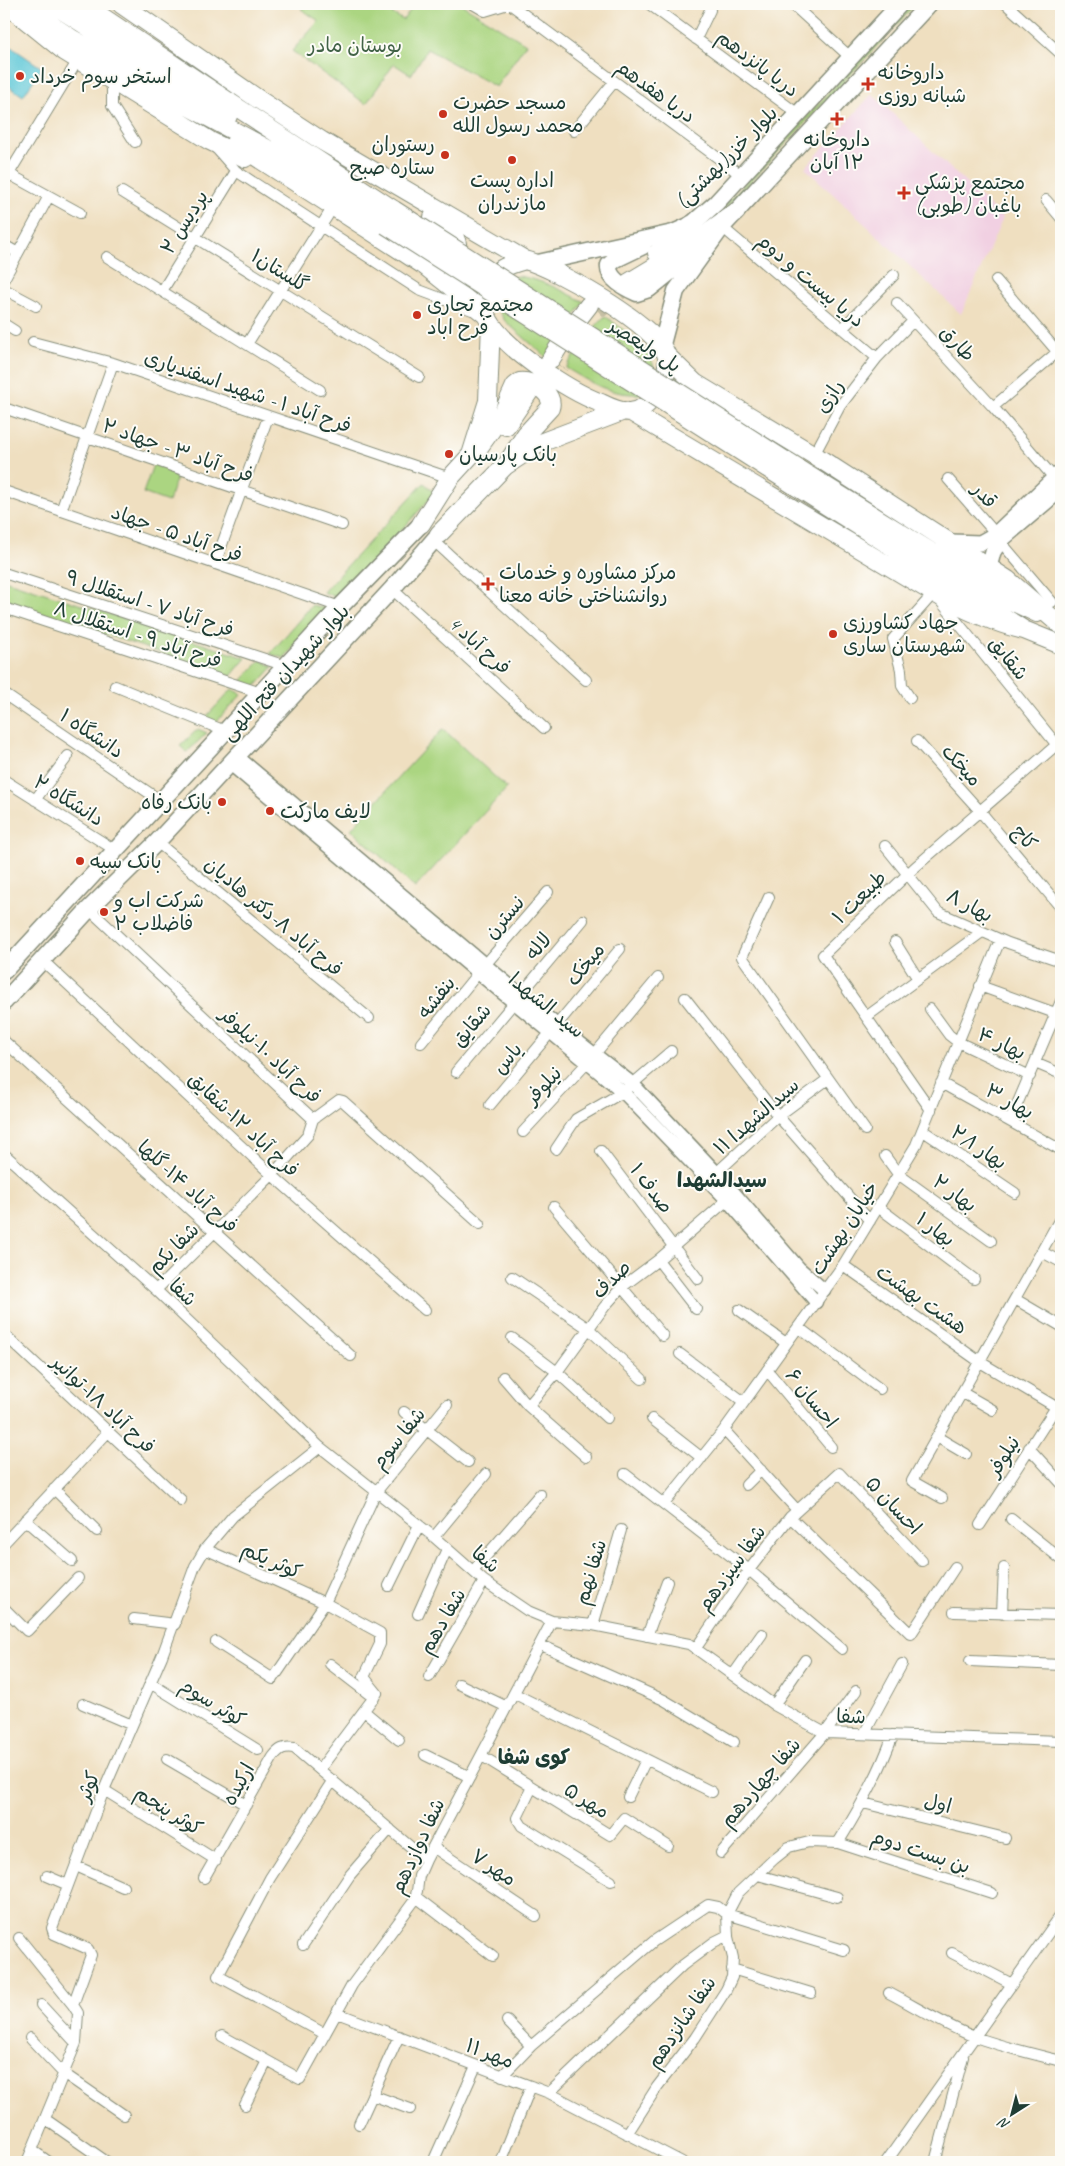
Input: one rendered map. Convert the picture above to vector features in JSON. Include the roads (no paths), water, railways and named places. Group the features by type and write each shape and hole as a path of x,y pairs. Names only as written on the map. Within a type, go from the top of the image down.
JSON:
{"highway":[{"path":"6,4 42,34 78,60 210,141 237,155 275,162"},
{"path":"28,4 53,26 275,162 333,207 425,266 488,319 508,343 568,386 596,402 627,411 970,613 996,623 1024,630 1061,645"},
{"path":"52,4 229,117 275,162"},
{"path":"83,4 130,34 258,99"},
{"path":"121,4 449,228 458,242 457,252 453,260 442,268 434,269 425,266"},
{"name":"پل ولیعصر","path":"130,34 264,125 802,481"},
{"path":"322,141 531,262 591,291 633,320 695,383 814,455 951,542 1008,580 1060,624"},
{"name":"پل ولیعصر","path":"275,162 386,226 999,604"},
{"path":"692,225 673,243 624,280 681,251 736,212"},
{"name":"بلوار شهیدان فتح اللهی","path":"421,524 450,478 471,455 488,402 488,319 484,296 490,281 499,269 531,262"},
{"path":"556,362 568,332 593,308"},
{"name":"بلوار شهیدان فتح اللهی","path":"436,537 506,466 540,443 627,411 646,406 657,393 665,375 664,352"},
{"path":"471,455 484,441 502,415 515,386 520,382 530,382 547,394 552,404 526,434 506,466"},
{"path":"421,524 481,460 535,392 510,440 436,537"},
{"path":"708,460 703,446 704,431 712,418 725,411 740,410"},
{"path":"999,604 1024,630"},
{"path":"999,604 1060,624"}],"main road":[{"name":"بلوار خزر(بهشتی)","path":"531,262 673,232 692,225 741,176 900,4"},
{"path":"664,352 676,291 722,227 929,4"},
{"path":"673,232 616,259 609,265 608,271 611,276 632,291 641,293 649,289 679,264 707,248"},
{"path":"990,568 998,538 1059,481"},
{"name":"بلوار شهیدان فتح اللهی","path":"4,970 340,608 421,524"},
{"name":"بلوار شهیدان فتح اللهی","path":"4,1002 89,909 157,842 392,589 436,537"},
{"path":"951,542 980,543 998,538"}],"street":[{"path":"473,4 485,11 509,4"},
{"name":"دریا هفدهم","path":"509,4 741,176"},
{"name":"دریا پانزدهم","path":"649,4 798,114"},
{"path":"792,4 850,57"},
{"path":"1006,4 1061,54"},
{"path":"4,10 42,34"},
{"path":"696,39 710,10"},
{"path":"78,60 6,178 49,196 80,214"},
{"path":"112,82 112,106 135,142"},
{"path":"574,131 614,82"},
{"path":"210,141 236,171 419,290 488,319"},
{"name":"پردیس ۲","path":"162,291 236,171"},
{"name":"گلستان۱","path":"122,192 419,377"},
{"path":"4,279 49,196"},
{"path":"1046,200 1061,218"},
{"path":"247,344 333,207"},
{"name":"دریا بیست و دوم","path":"722,227 877,358"},
{"path":"4,245 18,253"},
{"path":"108,257 320,390"},
{"path":"842,329 894,275"},
{"path":"993,407 1060,352 996,280"},
{"path":"4,289 36,306"},
{"name":"طارق","path":"897,303 1059,481"},
{"name":"رازی","path":"814,455 840,406 877,358 913,321"},
{"path":"4,324 15,331"},
{"name":"فرح آباد ۱ - شهید اسفندیاری","path":"33,342 113,363 450,478"},
{"path":"61,511 113,363"},
{"name":"فرح آباد ۳ - جهاد ۲","path":"4,408 342,525"},
{"path":"215,564 268,417"},
{"name":"قدر","path":"948,479 1052,602"},
{"name":"فرح آباد ۵ - جهاد","path":"4,491 340,608"},
{"path":"436,537 586,680"},
{"name":"فرح آباد ۷ - استقلال ۹","path":"4,573 286,666"},
{"name":"فرح آباد 4","path":"392,589 544,728"},
{"path":"910,698 902,686 901,670 893,639 934,593"},
{"name":"شقایق","path":"934,593 1060,746"},
{"name":"فرح آباد ۹ - استقلال ۸","path":"4,608 261,693"},
{"path":"115,686 225,731"},
{"name":"دانشگاه ۱","path":"4,694 160,801"},
{"name":"میخک","path":"917,742 980,811"},
{"name":"طبیعت ۱","path":"930,1110 823,954 908,874 980,811 1060,746"},
{"path":"35,800 68,756"},
{"name":"سید الشهدا","path":"233,759 554,1030 628,1088 799,1268 824,1290"},
{"name":"دانشگاه ۲","path":"4,780 115,850"},
{"name":"کاج","path":"980,811 1061,908"},
{"name":"فرح آباد ۸-دکتر هادیان","path":"157,842 369,1018"},
{"name":"بهار ۸","path":"885,846 938,912 1000,940 1061,961"},
{"name":"نسترن","path":"482,969 548,892"},
{"path":"768,897 742,957 865,1130"},
{"name":"فرح آباد ۱۰-نیلوفر","path":"89,909 313,1119 339,1100 343,1101 480,1224"},
{"name":"لاله","path":"517,998 583,920"},
{"path":"866,1017 982,932"},
{"name":"خیابان بهشت","path":"664,1504 724,1430 843,1265 916,1145 1000,940"},
{"path":"895,942 918,978"},
{"name":"میخک","path":"554,1030 620,949"},
{"name":"فرح آباد ۱۲-شقایق","path":"42,960 272,1175 425,1310"},
{"name":"بنفشه","path":"421,1043 482,969"},
{"name":"نیلوفر","path":"523,1132 591,1058 658,978"},
{"path":"980,986 1055,1013"},
{"name":"شقایق","path":"456,1072 517,998"},
{"path":"685,998 778,1116 870,1221"},
{"path":"1010,1121 1061,1001"},
{"path":"930,1009 949,1036 958,1042"},
{"name":"یاس","path":"490,1105 554,1030"},
{"name":"فرح آباد ۱۴-گلها","path":"4,1042 351,1356"},
{"name":"بهار ۴","path":"958,1042 1030,1076"},
{"path":"556,1149 576,1119 628,1088 671,1051"},
{"path":"1035,1063 1061,1074"},
{"name":"سیدالشهدا ۱۱","path":"713,1176 778,1116 828,1079"},
{"name":"بهار ۳","path":"941,1083 1061,1150"},
{"name":"شفا یکم","path":"156,1290 272,1175 308,1135 313,1119"},
{"name":"بهار ۲/۱","path":"922,1130 1015,1193"},
{"name":"صدف ۱","path":"602,1151 698,1279"},
{"name":"شفا","path":"4,1154 156,1290 320,1447 434,1537 484,1582 528,1610 552,1621 593,1625 689,1644 774,1705 825,1734 1061,1741"},
{"name":"بهار ۲","path":"885,1156 898,1174 991,1241"},
{"name":"سید الشهدا","path":"731,1196 816,1302"},
{"name":"صدف","path":"528,1406 557,1372 622,1287 658,1260 731,1196"},
{"path":"554,1207 663,1336"},
{"name":"بهار ۱","path":"878,1207 974,1279"},
{"path":"942,1498 912,1481 1061,1217"},
{"path":"1042,1252 1061,1262"},
{"path":"658,1260 696,1309"},
{"name":"هشت بهشت","path":"843,1265 980,1362 1058,1409"},
{"path":"512,1277 588,1329 642,1379"},
{"path":"1015,1299 1061,1326"},
{"path":"739,1310 786,1344"},
{"path":"798,1327 880,1389"},
{"name":"فرح آباد ۱۸-توانیر","path":"4,1334 181,1500"},
{"path":"512,1338 557,1372 608,1418"},
{"path":"680,1354 744,1402"},
{"name":"احسان ۶","path":"767,1370 831,1448"},
{"path":"503,1377 528,1406 586,1457"},
{"path":"963,1393 993,1410"},
{"name":"شفا سوم","path":"216,1642 273,1679 325,1603 376,1492 447,1405"},
{"name":"نیلوفر","path":"980,1525 1028,1448 1058,1409"},
{"path":"404,1412 468,1462"},
{"path":"652,1419 702,1458"},
{"path":"724,1430 761,1470 793,1514 911,1634 955,1567"},
{"path":"4,1543 108,1431"},
{"path":"937,1437 966,1454"},
{"name":"کوثر","path":"27,2162 76,2043 78,2013 73,2005 91,1955 88,1949 53,1932 52,1928 104,1790 175,1624 195,1566 205,1549 233,1516 320,1447"},
{"path":"1028,1448 1061,1483"},
{"path":"746,1485 761,1470"},
{"name":"شفا سیزدهم","path":"696,1648 749,1570 793,1514 839,1473"},
{"name":"احسان ۵","path":"839,1473 922,1561"},
{"path":"434,1537 486,1474"},
{"path":"625,1474 749,1570 842,1649"},
{"path":"54,1489 97,1531"},
{"path":"473,1572 540,1494"},
{"path":"1011,1519 1061,1559"},
{"path":"25,1520 72,1561"},
{"path":"389,1586 419,1526"},
{"name":"شفا نهم","path":"593,1625 621,1530"},
{"name":"کوثر یکم","path":"205,1549 325,1603 380,1633 380,1644 364,1677 377,1690 374,1698"},
{"path":"418,1614 447,1549"},
{"path":"1002,1614 1004,1568"},
{"path":"4,1608 27,1632 78,1578"},
{"name":"شفا دهم","path":"429,1677 484,1582"},
{"path":"647,1636 667,1582"},
{"path":"954,1612 1061,1615"},
{"path":"134,1620 175,1624"},
{"name":"شفا دوازدهم","path":"222,2036 300,2079 364,1968 416,1896 419,1876 426,1860 552,1621"},
{"path":"733,1675 762,1634"},
{"path":"541,1645 664,1700 734,1742"},
{"path":"774,1705 805,1660"},
{"path":"970,1661 1061,1665"},
{"path":"330,1664 374,1698 320,1769 426,1860"},
{"path":"864,1734 902,1664"},
{"name":"کوثر سوم","path":"150,1683 258,1750"},
{"path":"459,1684 507,1707"},
{"name":"شفا چهاردهم","path":"721,1853 825,1734 856,1691"},
{"path":"515,1694 712,1792"},
{"path":"83,1704 132,1725"},
{"path":"364,1712 399,1740"},
{"path":"727,1914 738,1893 789,1847 809,1842 838,1842 863,1803 894,1735"},
{"name":"ارکیده","path":"204,1878 279,1750 286,1747 294,1748 320,1769"},
{"path":"426,1755 470,1777"},
{"name":"مهر ۵","path":"482,1756 610,1835 624,1818 668,1846"},
{"path":"167,1759 246,1805"},
{"path":"628,1797 646,1760"},
{"path":"326,2034 218,1976 270,1878 333,1780"},
{"path":"532,1787 517,1818 522,1826 612,1881"},
{"name":"کوثر پنجم","path":"104,1790 216,1860"},
{"name":"اول","path":"863,1803 1005,1838"},
{"path":"303,1946 350,1875 390,1829"},
{"name":"بن بست دوم","path":"838,1842 992,1893"},
{"name":"مهر ۷","path":"433,1847 536,1916"},
{"path":"76,1866 123,1887"},
{"path":"758,1875 837,1897"},
{"path":"47,1876 68,1885"},
{"path":"416,1896 493,1956"},
{"path":"502,2076 531,2046 654,1941 702,1907 713,1905 727,1914 844,1950"},
{"name":"شفا شانزدهم","path":"627,2134 657,2087 695,2038 726,1990 732,1977 733,1958 728,1935 727,1914"},
{"path":"886,2162 1061,1915"},
{"path":"549,2093 683,1965 714,1942 728,1935"},
{"path":"19,1938 73,2005"},
{"path":"952,1953 1012,1984"},
{"path":"732,1969 812,1993"},
{"path":"889,1993 975,2037 1034,2056 1061,2061"},
{"path":"41,2005 76,2043"},
{"name":"مهر ۱۱","path":"337,2013 549,2093 682,2162"},
{"path":"507,2021 531,2046"},
{"path":"359,2124 398,2036"},
{"path":"30,2038 63,2073 124,2115"},
{"path":"935,2162 965,2050"},
{"path":"245,2104 267,2061"},
{"path":"433,2162 476,2066"},
{"path":"500,2162 531,2086"},
{"path":"372,2095 410,2110"},
{"path":"45,2119 107,2162"},
{"path":"32,2150 50,2162"}],"water":[{"name":"استخر سوم خرداد","path":"4,42 42,68 23,96 4,83"}],"tunnel":[{"path":"598,311 628,283"},
{"path":"544,388 560,365"}],"place":[{"name":"استخر سوم خرداد","path":"20,76"},
{"name":"داروخانه شبانه روزی","path":"868,84"},
{"name":"مسجد حضرت محمد رسول الله","path":"443,114"},
{"name":"داروخانه ١٣ آبان","path":"837,119"},
{"name":"رستوران ستاره صبح","path":"445,155"},
{"name":"اداره پست مازندران","path":"512,160"},
{"name":"مجتمع پزشکی باغبان (طوبی)","path":"904,193"},
{"name":"مجتمع تجاری فرح اباد","path":"417,315"},
{"name":"بانک پارسیان","path":"449,454"},
{"name":"مرکز مشاوره و خدمات روانشناختی خانه معنا","path":"488,584"},
{"name":"جهاد کشاورزی شهرستان ساری","path":"833,634"},
{"name":"بانک رفاه","path":"222,802"},
{"name":"لایف مارکت","path":"270,811"},
{"name":"بانک سپه","path":"80,861"},
{"name":"شرکت اب و فاضلاب ۲","path":"104,912"}],"district":[{"name":"سیدالشهدا","path":"722,1180"},
{"name":"کوی شفا","path":"534,1757"}],"park label":[{"name":"بوستان مادر","path":"355,45"}]}
